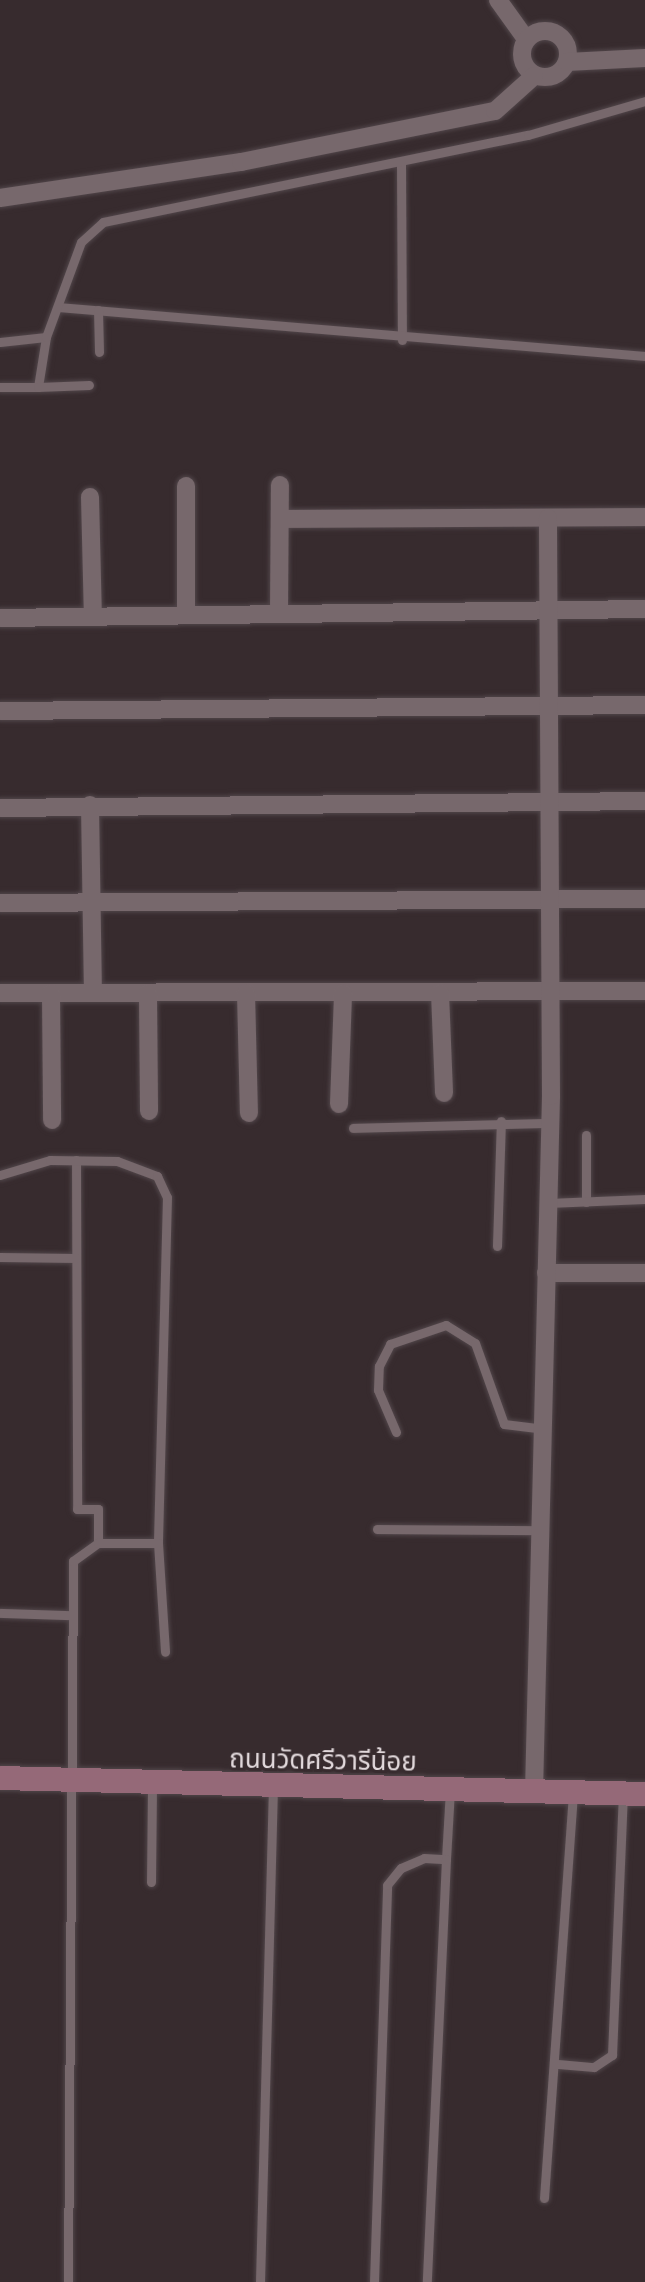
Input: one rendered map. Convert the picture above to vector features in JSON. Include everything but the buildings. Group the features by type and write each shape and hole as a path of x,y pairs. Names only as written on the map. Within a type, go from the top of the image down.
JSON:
{"main road":[{"name":"ถนนวัดศรีวารีน้อย","path":"0,1778 634,1794"}],"street":[{"path":"498,0 526,39 523,63 534,76"},
{"path":"526,39 556,34 567,62"},
{"path":"567,62 645,58"},
{"path":"0,198 241,162 495,111 534,76 558,74 567,62"},
{"path":"279,614 280,485"},
{"path":"186,486 186,615"},
{"path":"90,497 93,617"},
{"path":"280,519 645,517"},
{"path":"534,1792 552,992 545,706 548,518"},
{"path":"0,618 645,609"},
{"path":"0,711 645,705"},
{"path":"0,808 645,801"},
{"path":"90,805 93,993"},
{"path":"0,903 645,899"},
{"path":"0,993 645,991"},
{"path":"51,993 52,1120"},
{"path":"148,993 149,1111"},
{"path":"246,993 249,1113"},
{"path":"339,1104 343,993"},
{"path":"440,993 444,1093"},
{"path":"546,1273 645,1273"}],"lane":[{"path":"38,387 46,337 81,242 103,222 401,162 645,101"},
{"path":"401,162 402,340"},
{"path":"58,307 402,340 645,356"},
{"path":"98,310 99,352"},
{"path":"0,342 46,337"},
{"path":"0,387 89,385"},
{"path":"353,1128 501,1121 550,1123"},
{"path":"497,1246 501,1121"},
{"path":"586,1135 586,1202"},
{"path":"0,1175 76,1160 144,1168 167,1197 158,1543 165,1652"},
{"path":"76,1160 77,1509 98,1509 98,1543"},
{"path":"548,1203 645,1199"},
{"path":"0,1257 76,1258"},
{"path":"396,1432 378,1390 379,1366 390,1344 446,1325 475,1343 504,1424 543,1429"},
{"path":"377,1529 540,1530"},
{"path":"68,2282 68,1615 73,1561 98,1543 158,1543"},
{"path":"0,1613 68,1615"},
{"path":"151,1882 152,1782"},
{"path":"260,2282 273,1786"},
{"path":"427,2282 450,1790"},
{"path":"544,2198 558,2064 573,1792"},
{"path":"558,2064 594,2067 612,2055 634,1794"},
{"path":"374,2282 387,1885 414,1862 446,1859"}]}
